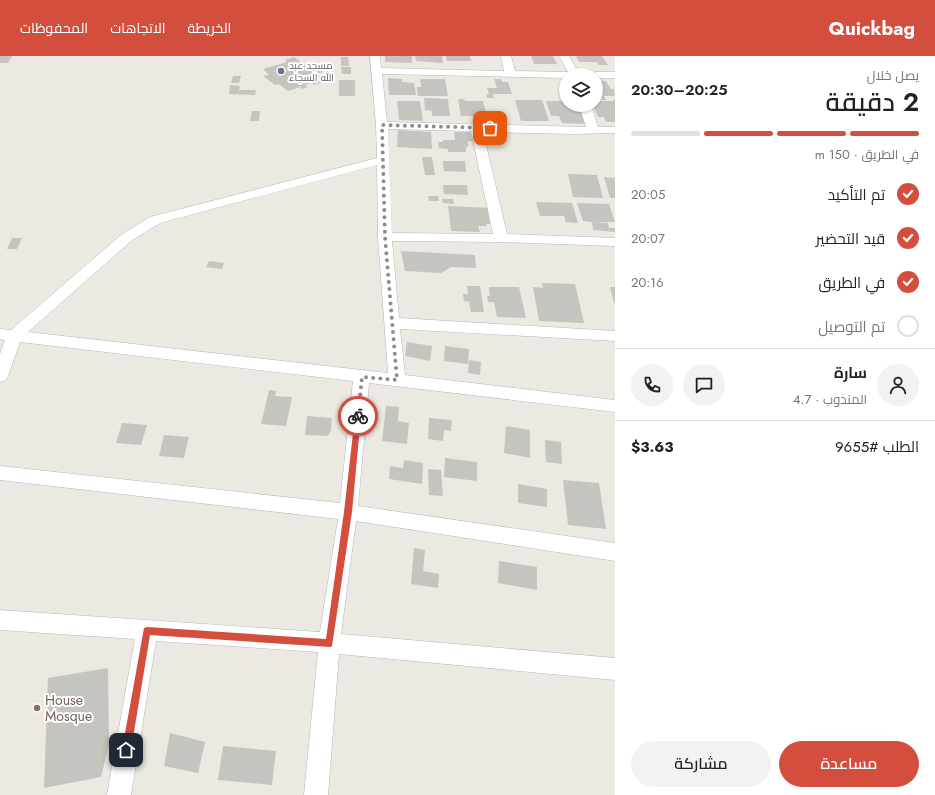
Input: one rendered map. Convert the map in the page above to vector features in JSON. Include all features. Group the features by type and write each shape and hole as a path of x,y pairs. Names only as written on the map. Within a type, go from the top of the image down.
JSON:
{"street":[{"path":"375,56 382,125 385,237 397,380"},
{"path":"506,56 510,73"},
{"path":"564,56 571,68"},
{"path":"377,71 559,75"},
{"path":"603,75 615,75"},
{"path":"587,112 593,130"},
{"path":"382,125 575,131 615,130"},
{"path":"476,128 501,238"},
{"path":"0,376 7,335 126,238 155,220 383,160"},
{"path":"385,237 501,238 615,242"},
{"path":"393,323 615,336"},
{"path":"7,335 615,406"},
{"path":"316,795 330,643 348,512 362,377"},
{"path":"0,474 348,512 615,552"},
{"path":"0,620 330,643 615,669"},
{"path":"119,795 147,631"}],"building":[{"path":"0,56 12,56 8,63 0,63"},
{"path":"385,56 412,56 412,63 385,62"},
{"path":"415,56 442,56 443,63 416,61"},
{"path":"446,56 470,56 471,61 447,61"},
{"path":"531,56 553,56 557,64 534,64"},
{"path":"576,56 602,56 608,65 599,65 597,62 579,62"},
{"path":"294,57 309,68 315,66 323,72 317,74 327,81 314,85 312,83 305,85 308,87 302,89 300,87 288,91 279,84 275,85 263,76 269,75 263,69 287,62 285,60"},
{"path":"341,57 348,57 349,66 341,66"},
{"path":"341,67 351,67 351,74 342,74"},
{"path":"233,76 241,76 239,83 231,83"},
{"path":"388,78 402,79 402,82 414,83 416,95 389,95"},
{"path":"420,79 445,79 448,96 418,96 417,87 421,87"},
{"path":"494,79 501,79 502,82 508,82 512,94 493,94 494,98 487,98 486,95 489,94 487,88 497,88"},
{"path":"339,80 355,80 355,96 339,96"},
{"path":"603,81 606,81 611,89 603,89"},
{"path":"230,85 240,86 239,90 256,90 255,95 229,94"},
{"path":"603,89 614,89 615,96 604,96 606,100 603,100"},
{"path":"424,98 448,99 450,116 432,116 432,111 425,110"},
{"path":"458,99 464,99 465,101 483,101 487,117 482,117 483,120 475,119 474,116 461,116"},
{"path":"613,99 615,99 615,122 606,122 604,117 598,117 596,112 603,112 603,101 614,101"},
{"path":"515,100 542,100 549,121 521,121"},
{"path":"397,101 420,101 423,121 399,120"},
{"path":"546,101 559,101 559,112 584,112 588,124 562,123 559,116 551,116"},
{"path":"252,111 260,111 259,121 250,121"},
{"path":"398,130 431,132 432,149 397,147"},
{"path":"454,132 470,132 472,141 468,141 466,152 448,152 448,149 439,148 438,142 443,142 443,140 455,140"},
{"path":"422,157 432,157 435,175 425,175"},
{"path":"443,161 465,161 466,172 444,171"},
{"path":"568,174 597,175 603,198 573,197"},
{"path":"604,177 615,178 615,198 610,198"},
{"path":"443,185 467,185 468,195 444,194"},
{"path":"428,196 438,196 439,201 429,201"},
{"path":"442,199 453,199 454,204 443,203"},
{"path":"536,202 572,203 578,223 566,222 564,216 540,216"},
{"path":"577,203 609,204 615,222 594,222 608,223 609,228 615,228 615,232 593,230 592,222 583,221"},
{"path":"448,206 490,208 492,219 489,219 490,224 486,224 487,226 478,226 480,232 451,231"},
{"path":"12,238 22,238 17,249 7,249"},
{"path":"401,251 475,255 476,268 451,267 441,273 405,271"},
{"path":"209,261 224,263 222,269 206,267"},
{"path":"542,283 575,284 584,323 539,321 533,287 543,288"},
{"path":"467,286 480,286 484,312 471,312 469,302 464,301 463,294 468,294"},
{"path":"489,287 519,287 526,318 497,317 494,302 488,302 487,296 490,296"},
{"path":"610,287 615,287 615,303 614,303"},
{"path":"407,342 432,346 430,361 405,356"},
{"path":"445,346 469,349 468,364 444,361"},
{"path":"469,360 481,362 480,375 468,373"},
{"path":"269,390 276,391 275,396 292,397 286,426 261,424"},
{"path":"386,406 399,407 398,421 409,423 407,444 382,441"},
{"path":"307,416 332,418 331,430 328,436 305,435"},
{"path":"429,418 452,420 451,431 444,430 443,441 428,439"},
{"path":"122,423 147,425 141,445 116,443"},
{"path":"506,426 530,430 530,458 504,453"},
{"path":"164,435 189,437 184,458 159,456"},
{"path":"545,440 561,442 562,464 546,462"},
{"path":"445,458 477,462 477,481 444,477"},
{"path":"404,460 423,463 422,484 389,479 390,466 403,468"},
{"path":"428,469 441,470 443,496 429,495"},
{"path":"563,480 599,483 606,529 568,525"},
{"path":"518,484 547,489 547,507 518,503"},
{"path":"414,548 425,550 423,571 439,574 438,588 411,584"},
{"path":"499,561 537,567 537,590 498,583"},
{"path":"108,668 109,744 101,777 44,788 48,678"},
{"path":"170,733 205,742 198,773 164,766"},
{"path":"223,746 276,751 272,785 218,780"}],"way so far":[{"path":"358,416 362,377 397,380 385,237 382,125 490,128"}],"place":[{"name":"مسجد عبد الله السجاء","path":"281,71"},
{"name":"House Mosque","path":"37,708"}],"route":[{"path":"126,750 147,631 330,643 348,512 358,416"}]}
